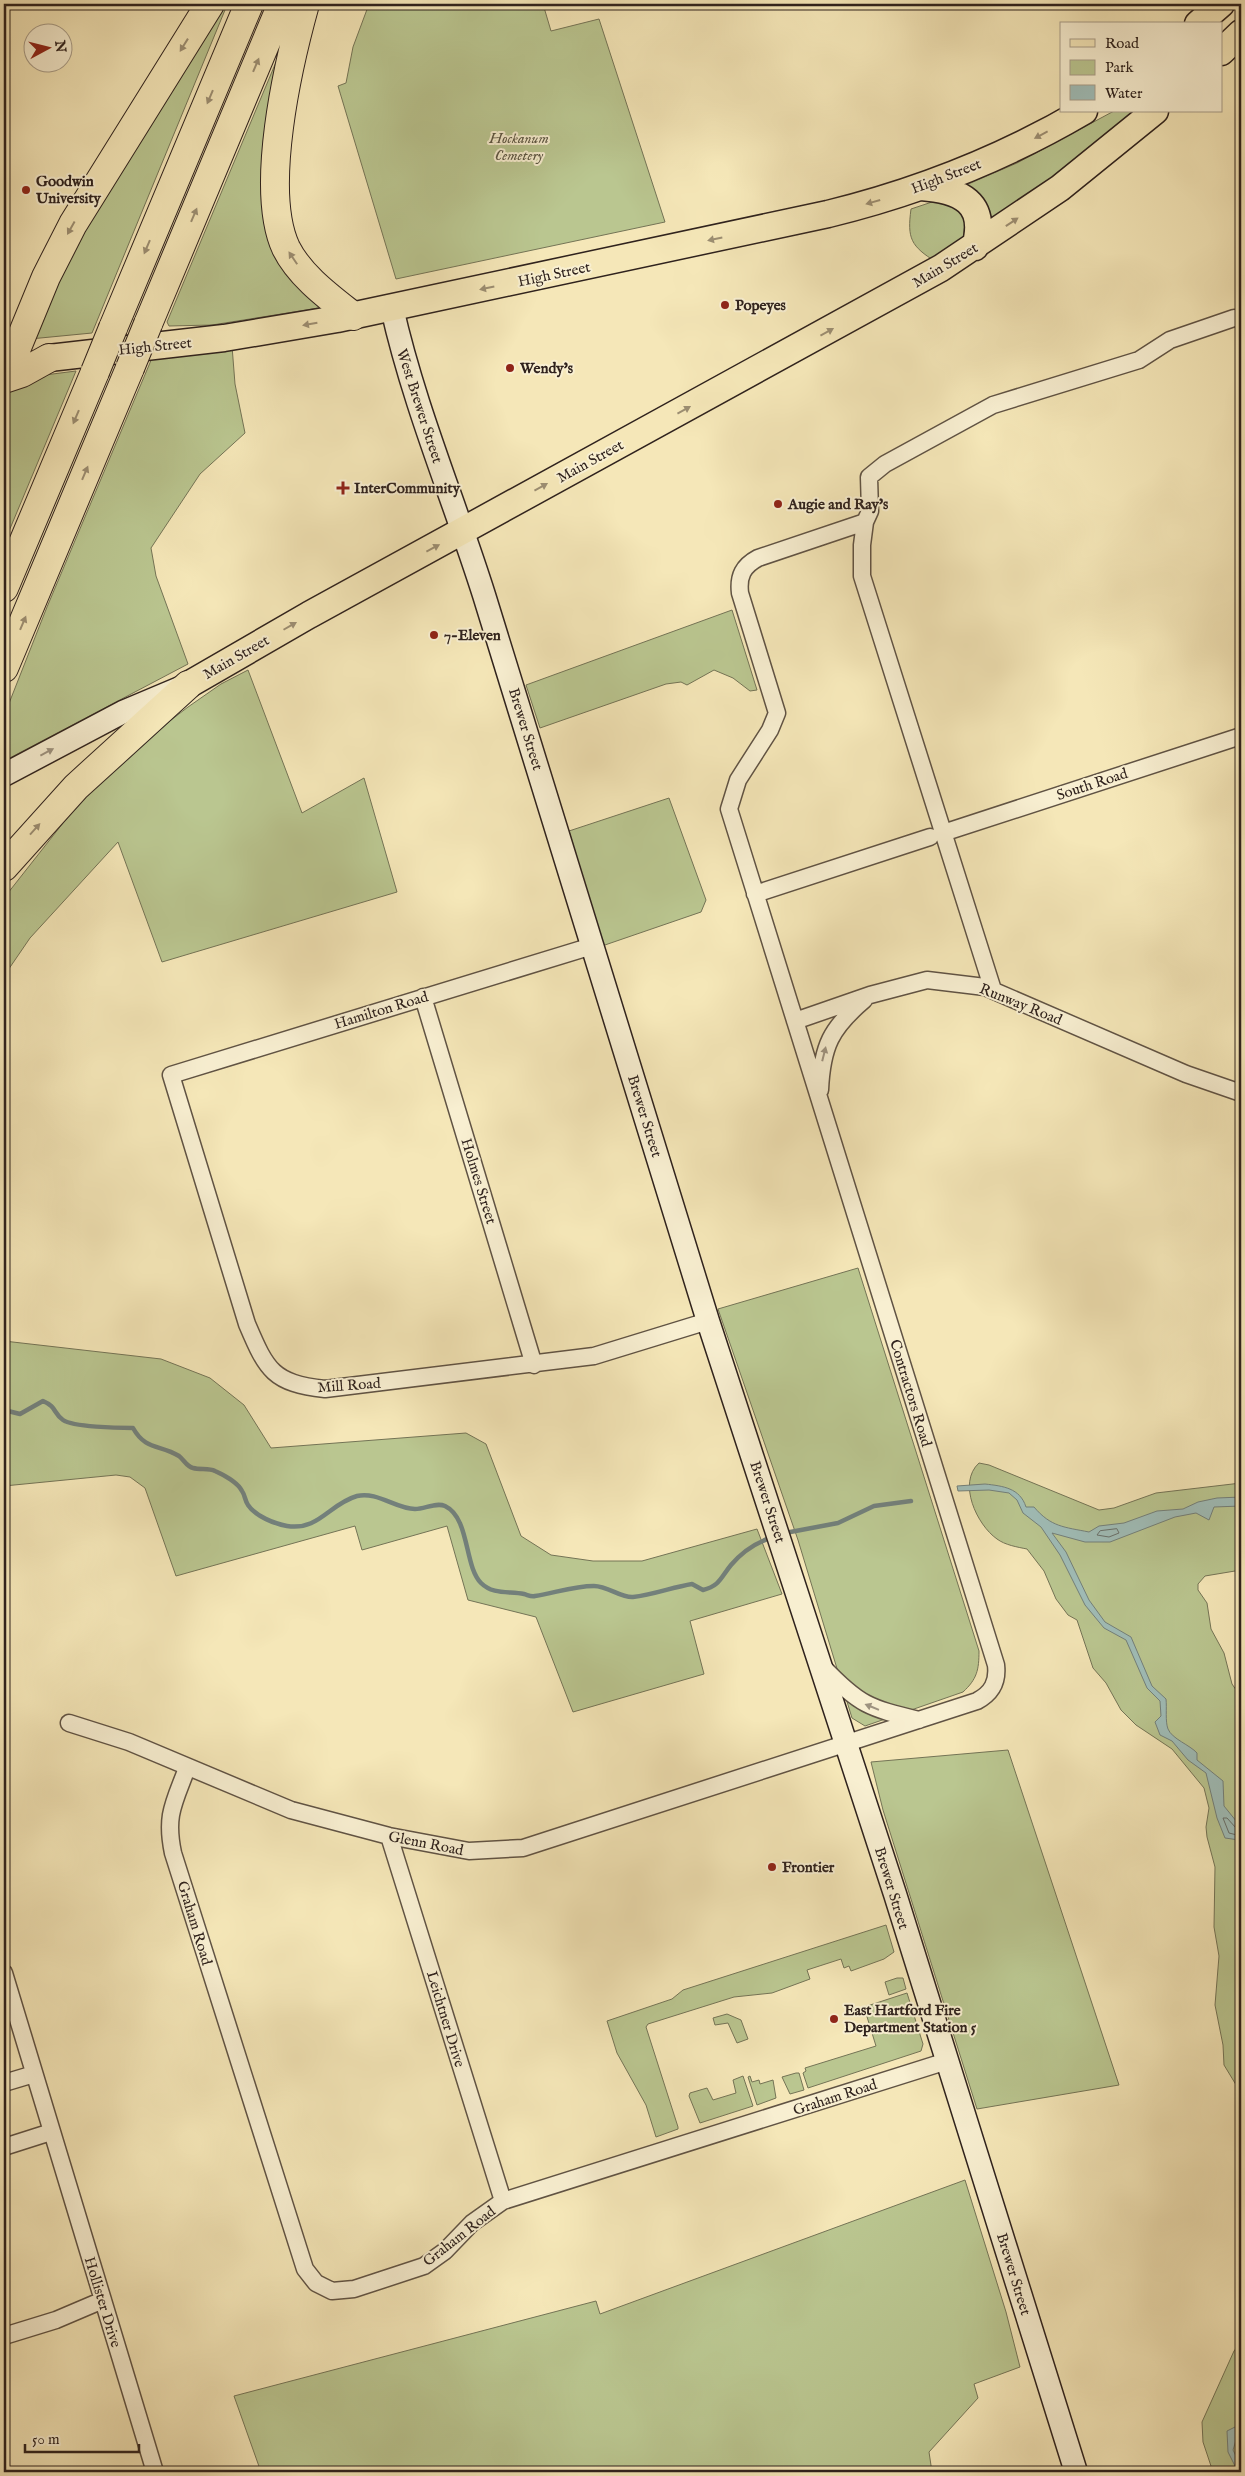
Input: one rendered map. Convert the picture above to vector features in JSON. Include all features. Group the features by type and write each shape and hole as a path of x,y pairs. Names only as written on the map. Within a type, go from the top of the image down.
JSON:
{"highway":[{"path":"49,358 22,373 6,368 43,283 73,224 210,4"},
{"path":"4,588 249,4"},
{"path":"4,668 282,4"},
{"path":"305,4 291,67 280,134 274,180 277,218 287,248 296,263 318,287 353,316"},
{"path":"4,866 76,786 188,685"}],"main road":[{"path":"1200,22 1221,4"},
{"path":"1222,51 1241,33"},
{"name":"High Street","path":"49,358 224,338 353,316 781,225 864,205 919,187 1006,152 1082,112"},
{"name":"Main Street","path":"4,775 123,712 188,685 310,615 880,303 975,247 1075,177 1154,112"},
{"path":"919,187 952,192 969,201 978,219 975,247"},
{"name":"West Brewer Street","path":"392,308 401,344 462,532"},
{"name":"Brewer Street","path":"462,532 487,604 708,1321 847,1744 1076,2472"}],"street":[{"path":"993,990 936,835 862,576 864,522 870,511 869,477 885,464 993,405 1139,360 1170,340 1234,318"},
{"name":"Contractors Road","path":"847,1744 985,1697 995,1682 996,1665 729,809 738,780 770,730 777,713 740,593 739,581 743,568 758,558 864,522"},
{"name":"South Road","path":"755,894 1241,736"},
{"name":"Hamilton Road","path":"171,1075 592,946"},
{"name":"Runway Road","path":"794,1021 870,995 928,980 985,987 1177,1070 1241,1094"},
{"path":"820,1102 822,1059 829,1039 838,1025 870,995"},
{"name":"Holmes Street","path":"423,997 534,1365"},
{"name":"Mill Road","path":"171,1075 247,1324 260,1354 275,1375 298,1386 325,1389 534,1365 594,1356 708,1321"},
{"path":"821,1664 863,1704 919,1720"},
{"name":"Glenn Road","path":"69,1723 129,1742 187,1768 291,1810 389,1836 469,1851 523,1848 847,1744"},
{"name":"Graham Road","path":"187,1768 171,1810 169,1830 174,1853 305,2269 316,2283 332,2291 354,2289 424,2266 445,2252 472,2223 503,2201 947,2061"},
{"name":"Leichtner Drive","path":"389,1836 503,2201"},
{"name":"Hollister Drive","path":"4,1973 155,2472"},
{"path":"4,2084 34,2074"},
{"path":"4,2147 51,2132"},
{"path":"4,2336 56,2320 103,2300"}],"green space":[{"name":"Hockanum Cemetery","path":"369,4 543,4 551,31 599,19 665,222 396,279 338,86 346,83 353,47"},
{"path":"221,7 224,7 225,10 92,333 30,339 73,233"},
{"path":"284,43 266,193 325,307 212,325 169,326 167,322"},
{"path":"1112,112 1137,112 1009,212 990,219 966,185 1017,163"},
{"path":"943,200 967,217 964,240 936,262 916,246 911,235 910,219 911,209"},
{"path":"232,346 235,384 245,433 200,474 151,548 156,576 188,664 4,761 4,716 47,607 152,358"},
{"path":"76,371 4,543 4,388 37,376"},
{"path":"732,610 757,690 750,691 733,678 714,670 687,685 681,682 666,684 540,728 526,685"},
{"path":"248,670 302,813 364,778 397,892 162,962 118,842 30,938 4,976 4,898 89,790 145,740 188,707 221,684"},
{"path":"669,798 706,900 701,912 602,946 569,831"},
{"path":"858,1268 979,1651 976,1674 963,1692 865,1726 852,1718 798,1540 718,1309"},
{"path":"4,1341 161,1359 210,1378 244,1405 271,1448 466,1433 486,1444 521,1536 551,1555 593,1561 642,1561 757,1529 782,1594 690,1621 704,1674 573,1712 536,1617 468,1600 447,1526 362,1550 355,1526 176,1576 145,1488 130,1477 116,1475 4,1486"},
{"path":"979,1463 989,1465 1099,1510 1114,1508 1156,1493 1241,1483 1241,1570 1205,1576 1198,1584 1198,1590 1207,1603 1211,1629 1224,1653 1232,1684 1241,1697 1241,2093 1224,2065 1223,2045 1215,2005 1219,1956 1214,1927 1215,1867 1207,1837 1206,1827 1209,1808 1204,1788 1172,1749 1136,1725 1121,1710 1106,1683 1093,1668 1077,1620 1068,1615 1056,1599 1044,1571 1027,1549 1011,1546 1000,1541 983,1524 972,1503 970,1492 970,1481 973,1471"},
{"path":"1008,1750 1119,2085 977,2109 883,1810 871,1762"},
{"path":"886,1925 894,1952 884,1959 851,1971 849,1966 844,1968 841,1959 807,1970 810,1979 772,1993 734,1997 648,2024 646,2027 678,2127 678,2129 656,2137 646,2105 617,2053 607,2021 672,1999 683,1990"},
{"path":"903,1978 906,1989 889,1995 885,1982"},
{"path":"907,1993 923,2044 921,2051 808,2088 803,2073 806,2071 805,2068 876,2046 864,2007"},
{"path":"727,2014 741,2020 748,2039 737,2043 728,2023 715,2025 713,2018"},
{"path":"799,2073 804,2090 790,2094 782,2077"},
{"path":"743,2076 753,2106 700,2123 689,2096 690,2093 707,2088 713,2100 736,2093 733,2080"},
{"path":"750,2076 752,2082 759,2080 760,2084 773,2080 776,2098 757,2105 748,2077"},
{"path":"965,2180 1006,2312 1020,2367 974,2384 978,2398 929,2452 932,2472 261,2472 234,2396 596,2301 600,2314"},
{"path":"1241,2342 1241,2472 1213,2472 1203,2442 1202,2422 1234,2351"}],"water":[{"path":"985,1484 1010,1489 1020,1496 1026,1507 1034,1507 1046,1519 1058,1525 1089,1532 1099,1526 1124,1523 1157,1511 1183,1509 1198,1502 1217,1498 1241,1497 1241,1506 1214,1507 1209,1520 1196,1513 1175,1517 1110,1542 1085,1542 1052,1533 1066,1552 1089,1600 1105,1622 1131,1637 1152,1686 1166,1699 1167,1722 1170,1733 1194,1750 1197,1753 1197,1760 1223,1781 1224,1806 1241,1827 1241,1845 1239,1840 1225,1838 1217,1818 1206,1773 1188,1760 1172,1741 1160,1735 1155,1722 1161,1716 1160,1701 1147,1688 1126,1640 1104,1628 1085,1605 1060,1555 1041,1527 1023,1513 1017,1500 1009,1493 989,1490 958,1491 957,1486"},
{"path":"1241,2424 1233,2450 1241,2466 1241,2472 1238,2472 1228,2452 1227,2431"}],"waterway":[{"path":"4,1410 20,1414 43,1401 51,1406 63,1420 68,1422 96,1427 133,1428 148,1444 172,1452 179,1456 187,1465 196,1469 213,1470 230,1480 240,1488 247,1503 255,1513 282,1525 307,1525 347,1500 364,1495 415,1509 438,1505 445,1506 453,1512 459,1521 472,1565 481,1583 486,1587 501,1592 534,1596 571,1588 594,1586 633,1597 692,1584 703,1590 717,1583 735,1560 745,1552 773,1537"},
{"path":"785,1533 838,1523 874,1506 911,1501"}],"place":[{"name":"Goodwin University","path":"26,190"},
{"name":"Popeyes","path":"725,305"},
{"name":"Wendy's","path":"510,368"},
{"name":"InterCommunity","path":"343,488"},
{"name":"Augie and Ray's","path":"778,504"},
{"name":"7-Eleven","path":"434,635"},
{"name":"Frontier","path":"772,1867"},
{"name":"East Hartford Fire Department Station 5","path":"834,2019"}]}
